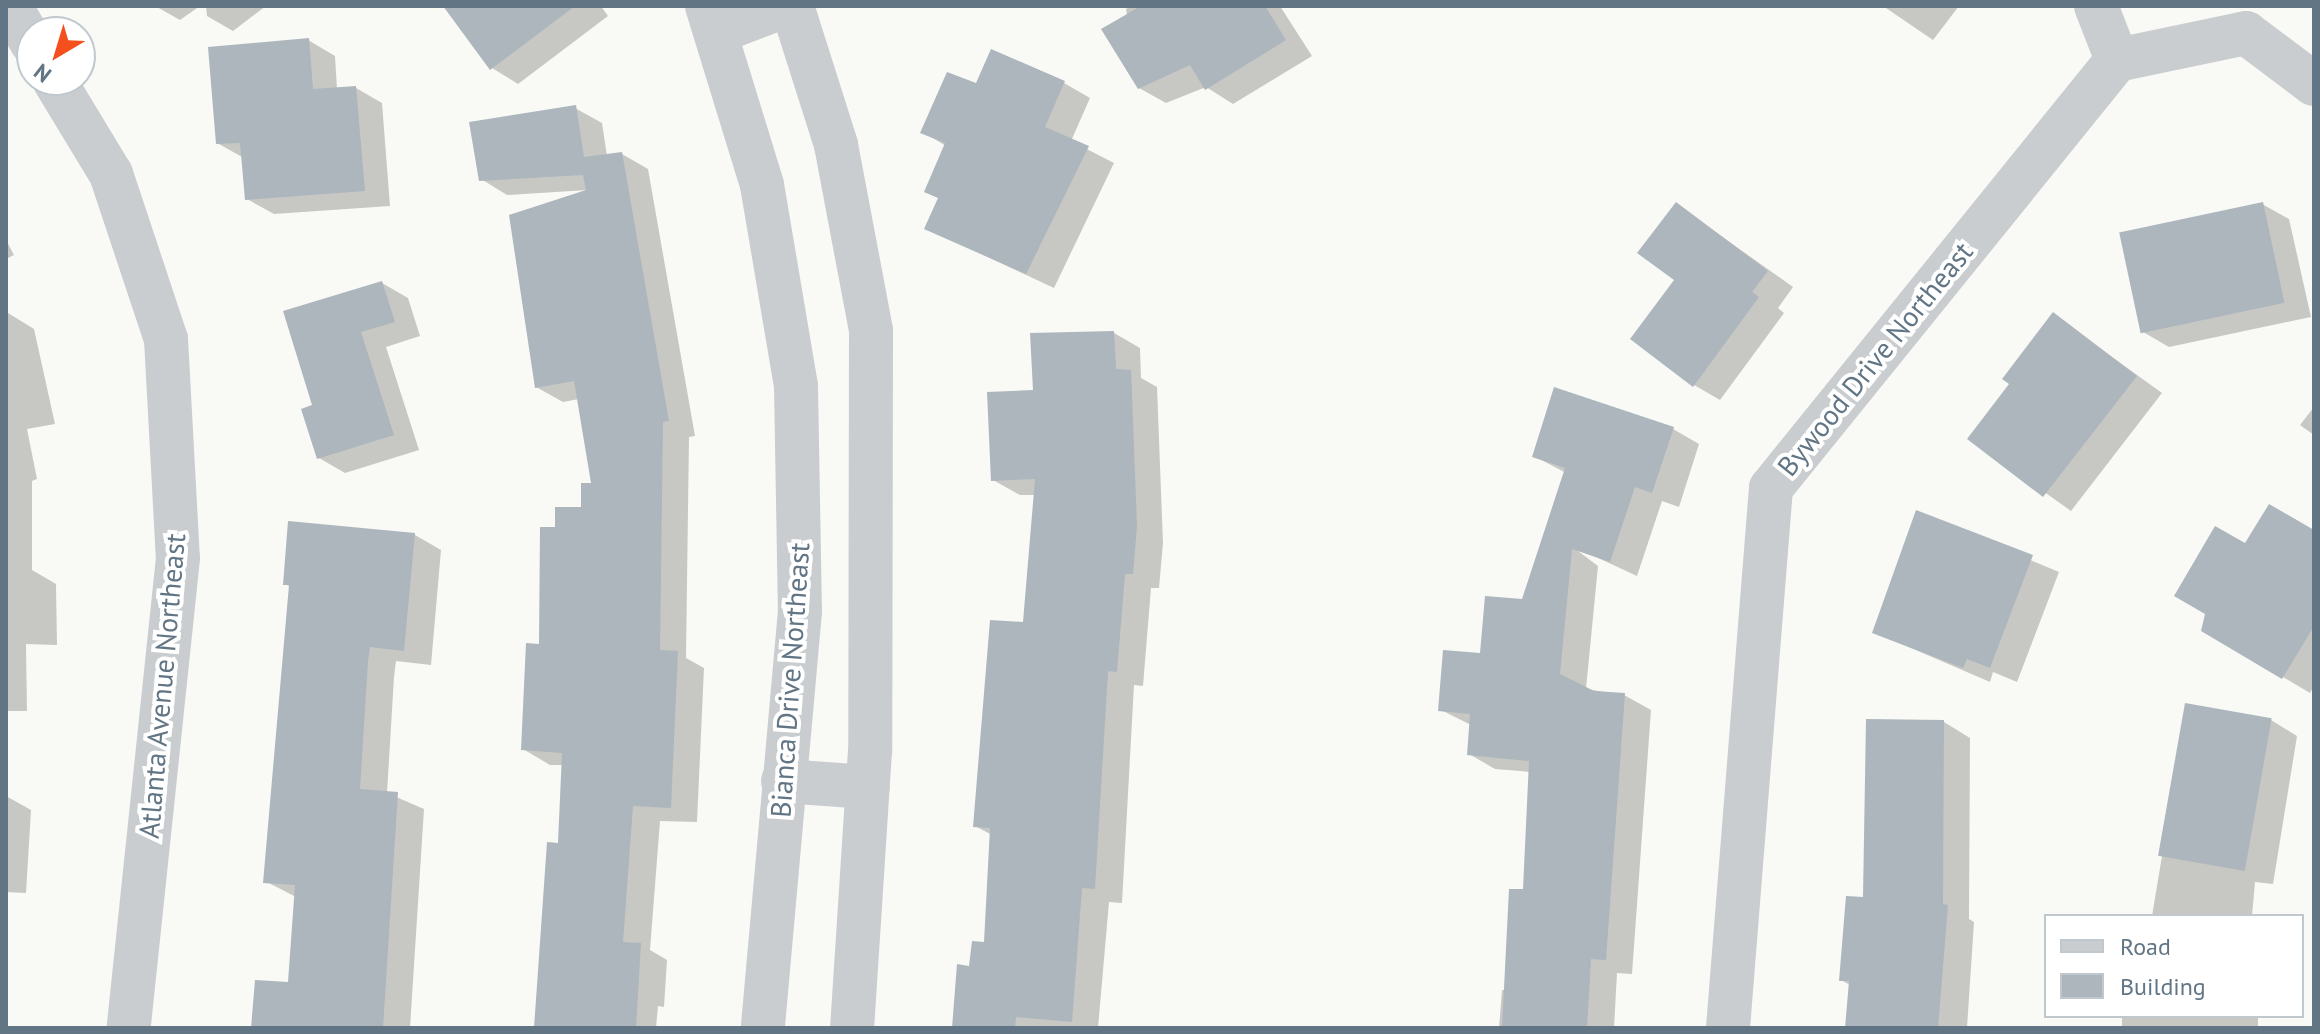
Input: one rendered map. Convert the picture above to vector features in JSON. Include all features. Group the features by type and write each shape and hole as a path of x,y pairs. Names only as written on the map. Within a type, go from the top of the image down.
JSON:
{"street":[{"path":"712,19 785,6"},
{"path":"792,6 836,145 871,331 873,630 868,787 852,1028"},
{"path":"2096,6 2117,60 2246,19 2314,84"},
{"name":"Bianca Drive Northeast","path":"712,19 762,185 796,386 800,611 763,1028"},
{"name":"Bywood Drive Northeast","path":"1728,1028 1771,488 2117,60"},
{"name":"Atlanta Avenue Northeast","path":"64,96 111,174 166,339 178,558 129,1028"},
{"path":"783,781 868,787"}],"building":[{"path":"443,6 575,6 490,70"},
{"path":"1141,6 1265,6 1286,40 1205,90 1190,65 1138,89 1101,29"},
{"path":"309,38 313,89 356,86 365,191 245,200 240,143 216,144 208,47"},
{"path":"991,49 1065,81 1045,127 1089,146 1026,274 924,229 938,198 924,192 945,143 920,133 947,72 976,83"},
{"path":"576,105 584,157 622,152 669,421 663,422 660,650 678,651 671,808 633,806 623,942 641,943 636,1028 534,1028 547,842 558,843 562,753 521,750 526,643 539,644 540,527 555,527 555,507 581,507 581,483 591,483 574,381 535,388 509,215 586,190 583,175 479,181 469,122"},
{"path":"1676,202 1768,271 1752,292 1759,297 1693,387 1630,339 1674,280 1637,253"},
{"path":"2263,202 2284,303 2141,333 2119,233"},
{"path":"382,281 395,322 361,332 394,435 317,459 301,409 312,405 283,311"},
{"path":"2053,312 2137,376 2043,497 1967,439 2009,384 2002,379"},
{"path":"1114,331 1116,369 1131,370 1137,526 1133,574 1125,574 1117,672 1108,671 1095,889 1082,888 1072,1022 1016,1017 1015,1028 952,1028 957,964 969,966 972,941 984,942 990,828 973,827 990,620 1023,622 1035,479 991,481 987,392 1033,390 1030,333"},
{"path":"1554,387 1674,427 1652,493 1635,487 1610,562 1572,549 1560,674 1594,691 1625,693 1606,960 1591,959 1587,1028 1502,1028 1509,889 1523,889 1529,761 1467,755 1470,714 1438,711 1443,650 1480,653 1485,596 1522,599 1565,468 1532,457"},
{"path":"2269,504 2314,530 2314,626 2282,679 2201,631 2205,614 2174,596 2215,526 2245,543"},
{"path":"1916,510 2033,555 1990,668 1967,659 1963,668 1872,633"},
{"path":"288,521 415,533 404,651 370,647 368,661 360,789 398,792 383,1028 251,1028 255,980 288,982 295,885 263,883 289,585 283,585"},
{"path":"2185,703 2272,718 2245,871 2158,856"},
{"path":"1866,719 1944,720 1943,904 1948,905 1938,1028 1845,1028 1849,981 1839,981 1846,896 1863,897"}]}
